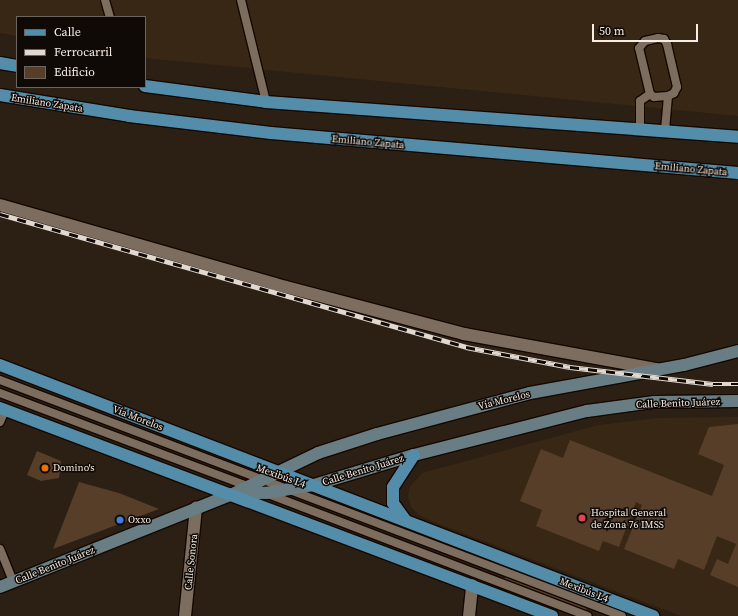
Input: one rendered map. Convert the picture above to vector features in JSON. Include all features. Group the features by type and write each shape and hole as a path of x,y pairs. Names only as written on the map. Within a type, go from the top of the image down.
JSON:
{"main road":[{"path":"0,63 16,66"},
{"path":"146,86 266,102 738,137"},
{"name":"Emiliano Zapata","path":"0,95 129,116 271,133 738,173"},
{"name":"Vía Morelos","path":"232,494 260,479 326,450 486,404 738,351"},
{"name":"Vía Morelos","path":"0,365 275,472 314,485 408,523 653,616"},
{"name":"Calle Benito Juárez","path":"0,588 232,494 266,493 314,485 414,455 560,417 617,406 689,401 738,401"},
{"path":"3,409 232,494 552,616"},
{"path":"408,523 396,511 392,495 396,479 414,455"}],"street":[{"path":"0,205 275,284 464,334 656,369"},
{"name":"Calle Sonora","path":"185,616 196,508"},
{"path":"469,616 472,585"}],"lane":[{"path":"105,0 110,16"},
{"path":"241,0 266,102"},
{"path":"658,38 664,39 667,44 677,87 674,93 668,96 654,97 650,94 639,48 645,41 658,38"},
{"path":"640,129 640,101 650,94"},
{"path":"665,131 668,96"},
{"name":"Mexibús L4","path":"0,380 622,616"},
{"name":"Mexibús L4","path":"0,393 587,616"},
{"path":"0,422 3,409"},
{"path":"0,549 13,582"}],"shaded area":[{"path":"0,0 738,0 738,116 146,58 146,16 16,16 16,36 0,33"},
{"name":"Hospital General de Zona 76 IMSS","path":"738,417 738,616 681,616 431,521 419,515 411,507 408,496 409,488 422,473 598,425 658,418"}],"building":[{"path":"738,424 738,587 710,575 717,559 728,564 736,544 717,536 704,570 678,559 674,569 624,549 642,505 636,502 619,547 603,541 599,551 536,526 542,510 520,501 541,449 563,458 570,440 712,496 724,465 698,454 709,427"},
{"name":"Domino's","path":"37,451 61,461 59,478 41,481 27,475"},
{"path":"79,482 119,493 159,509 53,549"},
{"path":"507,573 588,604 585,612 504,580"}],"railway":[{"path":"0,214 466,347 570,367 713,384 738,384"}],"place":[{"name":"Domino's","path":"45,468"},
{"name":"Hospital General de Zona 76 IMSS","path":"582,518"},
{"name":"Oxxo","path":"120,520"}]}
